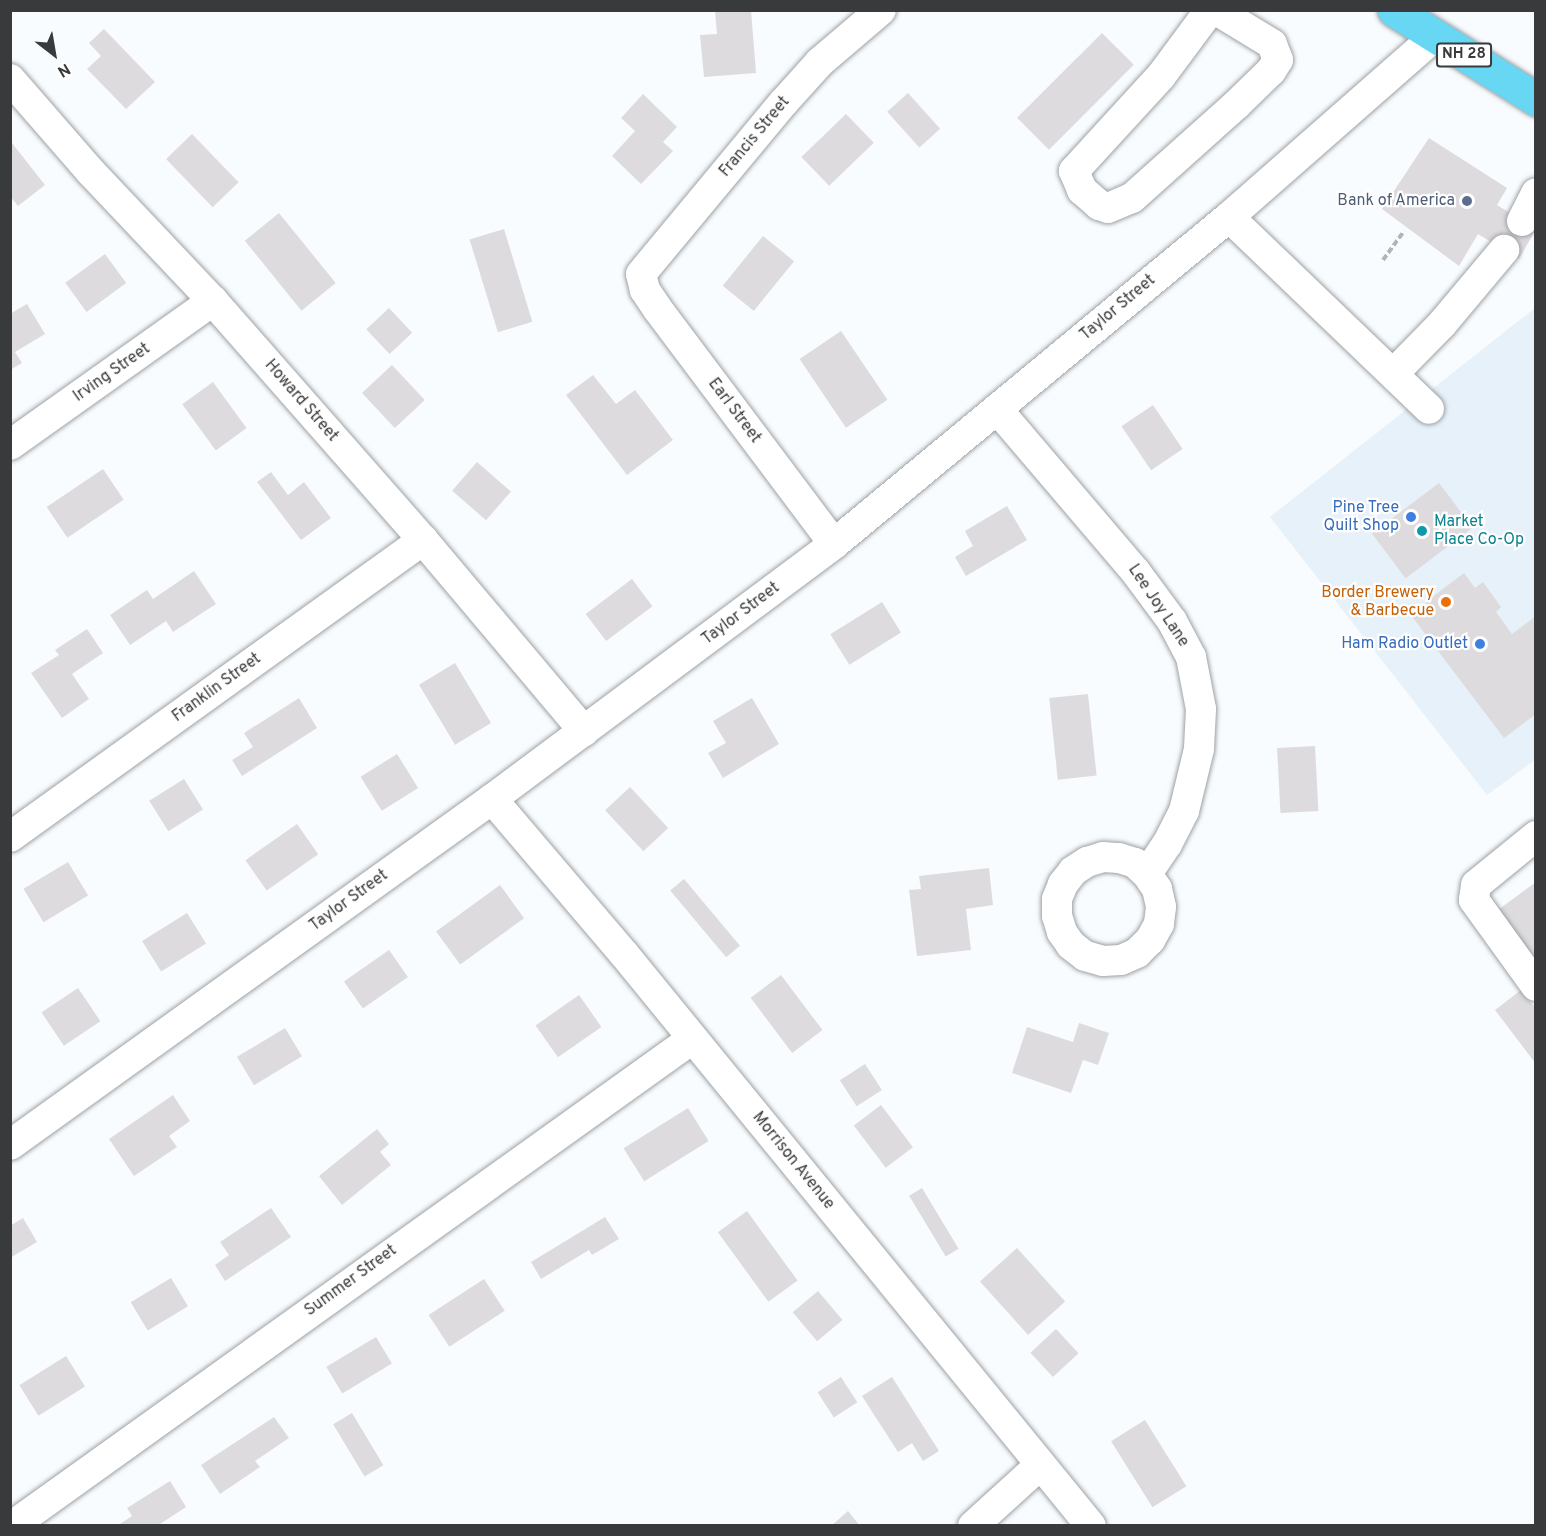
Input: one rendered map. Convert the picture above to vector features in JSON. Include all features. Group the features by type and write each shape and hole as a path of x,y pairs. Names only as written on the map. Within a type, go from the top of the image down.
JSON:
{"main road":[{"name":"NH 28","path":"1394,10 1536,99"}],"street":[{"name":"Francis Street","path":"641,274 798,86 837,47 881,10"},
{"path":"1210,10 1161,76 1074,171 1082,190 1099,205 1108,208 1132,198 1236,105 1271,71 1278,60 1277,52 1272,45 1215,10"},
{"name":"Taylor Street","path":"10,1145 492,799 834,544 1229,217 1435,36"},
{"name":"Howard Street","path":"10,79 90,171 213,301 423,540 584,731"},
{"path":"1522,221 1536,193"},
{"path":"1229,217 1429,409"},
{"path":"1394,373 1442,324 1504,250"},
{"name":"Earl Street","path":"641,274 645,290 657,308 834,544"},
{"name":"Irving Street","path":"10,445 213,301"},
{"name":"Lee Joy Lane","path":"997,409 1135,571 1172,621 1191,657 1201,709 1199,748 1193,780 1184,811 1167,844 1147,874"},
{"name":"Franklin Street","path":"10,837 423,540"},
{"name":"Morrison Avenue","path":"492,799 1091,1526"},
{"path":"1536,836 1476,885 1474,900 1482,915 1536,986"},
{"name":"Summer Street","path":"12,1526 692,1039"},
{"path":"973,1526 1040,1466"}],"path":[{"path":"1383,260 1404,231"}],"shaded area":[{"path":"1535,308 1535,760 1487,795 1270,517"}],"building":[{"path":"751,10 756,73 704,77 700,35 717,34 715,11"},
{"path":"104,29 155,82 126,109 87,69 101,56 89,43"},
{"path":"1102,33 1134,65 1049,150 1017,118"},
{"path":"908,93 940,129 919,147 887,112"},
{"path":"643,94 677,127 663,142 673,151 641,184 612,156 635,131 621,118"},
{"path":"846,114 874,143 829,186 801,157"},
{"path":"192,134 239,182 213,207 166,159"},
{"path":"1429,138 1507,188 1497,205 1536,229 1519,259 1478,234 1459,266 1382,209"},
{"path":"12,143 45,185 18,206 10,196"},
{"path":"279,213 336,283 301,311 245,241"},
{"path":"504,229 532,322 498,332 470,240"},
{"path":"763,236 794,261 754,311 723,286"},
{"path":"105,254 126,283 87,312 65,283"},
{"path":"27,304 45,334 15,352 22,363 10,370 10,314"},
{"path":"389,308 412,333 390,354 366,329"},
{"path":"841,331 887,400 846,428 800,359"},
{"path":"392,365 425,400 395,428 362,393"},
{"path":"593,375 616,404 635,390 673,440 627,475 566,395"},
{"path":"213,382 247,428 216,450 182,404"},
{"path":"1153,405 1183,449 1151,470 1121,426"},
{"path":"477,462 511,492 486,520 452,491"},
{"path":"103,469 124,500 67,538 47,507"},
{"path":"271,472 288,495 304,482 331,518 301,540 257,482"},
{"name":"Market Place Co-Op","path":"1439,483 1473,528 1406,578 1372,534"},
{"path":"1007,506 1027,540 966,576 955,557 973,546 965,531"},
{"path":"194,571 216,604 173,632 166,621 130,645 110,615 147,590 153,599"},
{"path":"1464,573 1475,588 1483,582 1501,607 1496,612 1512,634 1536,616 1536,714 1504,738 1410,614"},
{"path":"632,579 652,606 606,641 586,614"},
{"path":"882,602 901,633 849,665 830,634"},
{"path":"87,629 103,653 72,674 89,699 62,718 31,673 59,655 55,650"},
{"path":"455,663 491,723 455,745 419,685"},
{"path":"1088,694 1097,776 1058,780 1049,698"},
{"path":"299,698 317,728 242,776 232,760 253,747 244,733"},
{"path":"752,698 779,744 723,778 708,753 726,743 713,721"},
{"path":"1315,746 1318,811 1280,813 1277,748"},
{"path":"397,754 418,788 382,811 361,777"},
{"path":"184,779 203,810 168,831 149,801"},
{"path":"630,787 668,828 643,851 605,810"},
{"path":"297,824 318,854 267,890 245,860"},
{"path":"68,862 88,895 44,922 23,889"},
{"path":"989,868 993,905 966,909 971,950 917,956 909,890 921,889 919,876"},
{"path":"684,879 740,946 726,957 670,891"},
{"path":"1536,882 1536,960 1498,910"},
{"path":"500,885 524,918 460,965 436,931"},
{"path":"187,913 206,944 161,972 142,941"},
{"path":"389,950 408,977 363,1009 344,982"},
{"path":"781,975 823,1030 792,1053 751,998"},
{"path":"78,988 100,1021 64,1046 42,1013"},
{"path":"1521,990 1536,1009 1536,1064 1495,1010"},
{"path":"579,995 601,1027 558,1057 536,1025"},
{"path":"1079,1023 1109,1033 1098,1065 1083,1060 1071,1093 1012,1073 1027,1027 1073,1042"},
{"path":"285,1028 302,1056 254,1085 237,1057"},
{"path":"865,1064 882,1090 857,1106 840,1080"},
{"path":"173,1095 190,1121 169,1136 177,1147 134,1176 109,1139"},
{"path":"881,1105 913,1147 886,1168 854,1125"},
{"path":"688,1108 709,1141 644,1181 624,1148"},
{"path":"377,1129 389,1144 380,1152 391,1165 342,1205 319,1176"},
{"path":"922,1188 959,1249 946,1257 909,1196"},
{"path":"271,1208 291,1237 225,1281 215,1265 229,1255 220,1242"},
{"path":"747,1211 798,1281 768,1302 718,1232"},
{"path":"605,1217 619,1239 592,1255 589,1250 541,1279 531,1262"},
{"path":"23,1218 37,1242 10,1258 10,1226"},
{"path":"1017,1248 1065,1302 1028,1335 980,1281"},
{"path":"171,1278 188,1306 148,1330 131,1302"},
{"path":"484,1279 505,1311 449,1347 429,1315"},
{"path":"818,1291 842,1320 817,1341 793,1312"},
{"path":"1056,1329 1079,1353 1053,1377 1030,1353"},
{"path":"376,1337 392,1364 342,1393 326,1367"},
{"path":"66,1356 85,1387 38,1416 19,1385"},
{"path":"841,1377 857,1402 834,1417 818,1392"},
{"path":"892,1377 939,1451 923,1461 912,1443 898,1452 862,1396"},
{"path":"352,1413 383,1465 365,1477 333,1424"},
{"path":"274,1417 289,1438 255,1461 260,1467 220,1494 201,1465"},
{"path":"1145,1420 1186,1486 1152,1507 1111,1441"},
{"path":"170,1481 186,1507 157,1526 117,1526 132,1516 127,1508"},
{"path":"848,1511 860,1526 831,1526"}],"place":[{"name":"Bank of America","path":"1467,201"},
{"name":"Pine Tree Quilt Shop","path":"1411,517"},
{"name":"Market Place Co-Op","path":"1422,531"},
{"name":"Border Brewery & Barbecue","path":"1446,602"},
{"name":"Ham Radio Outlet","path":"1480,644"}]}
